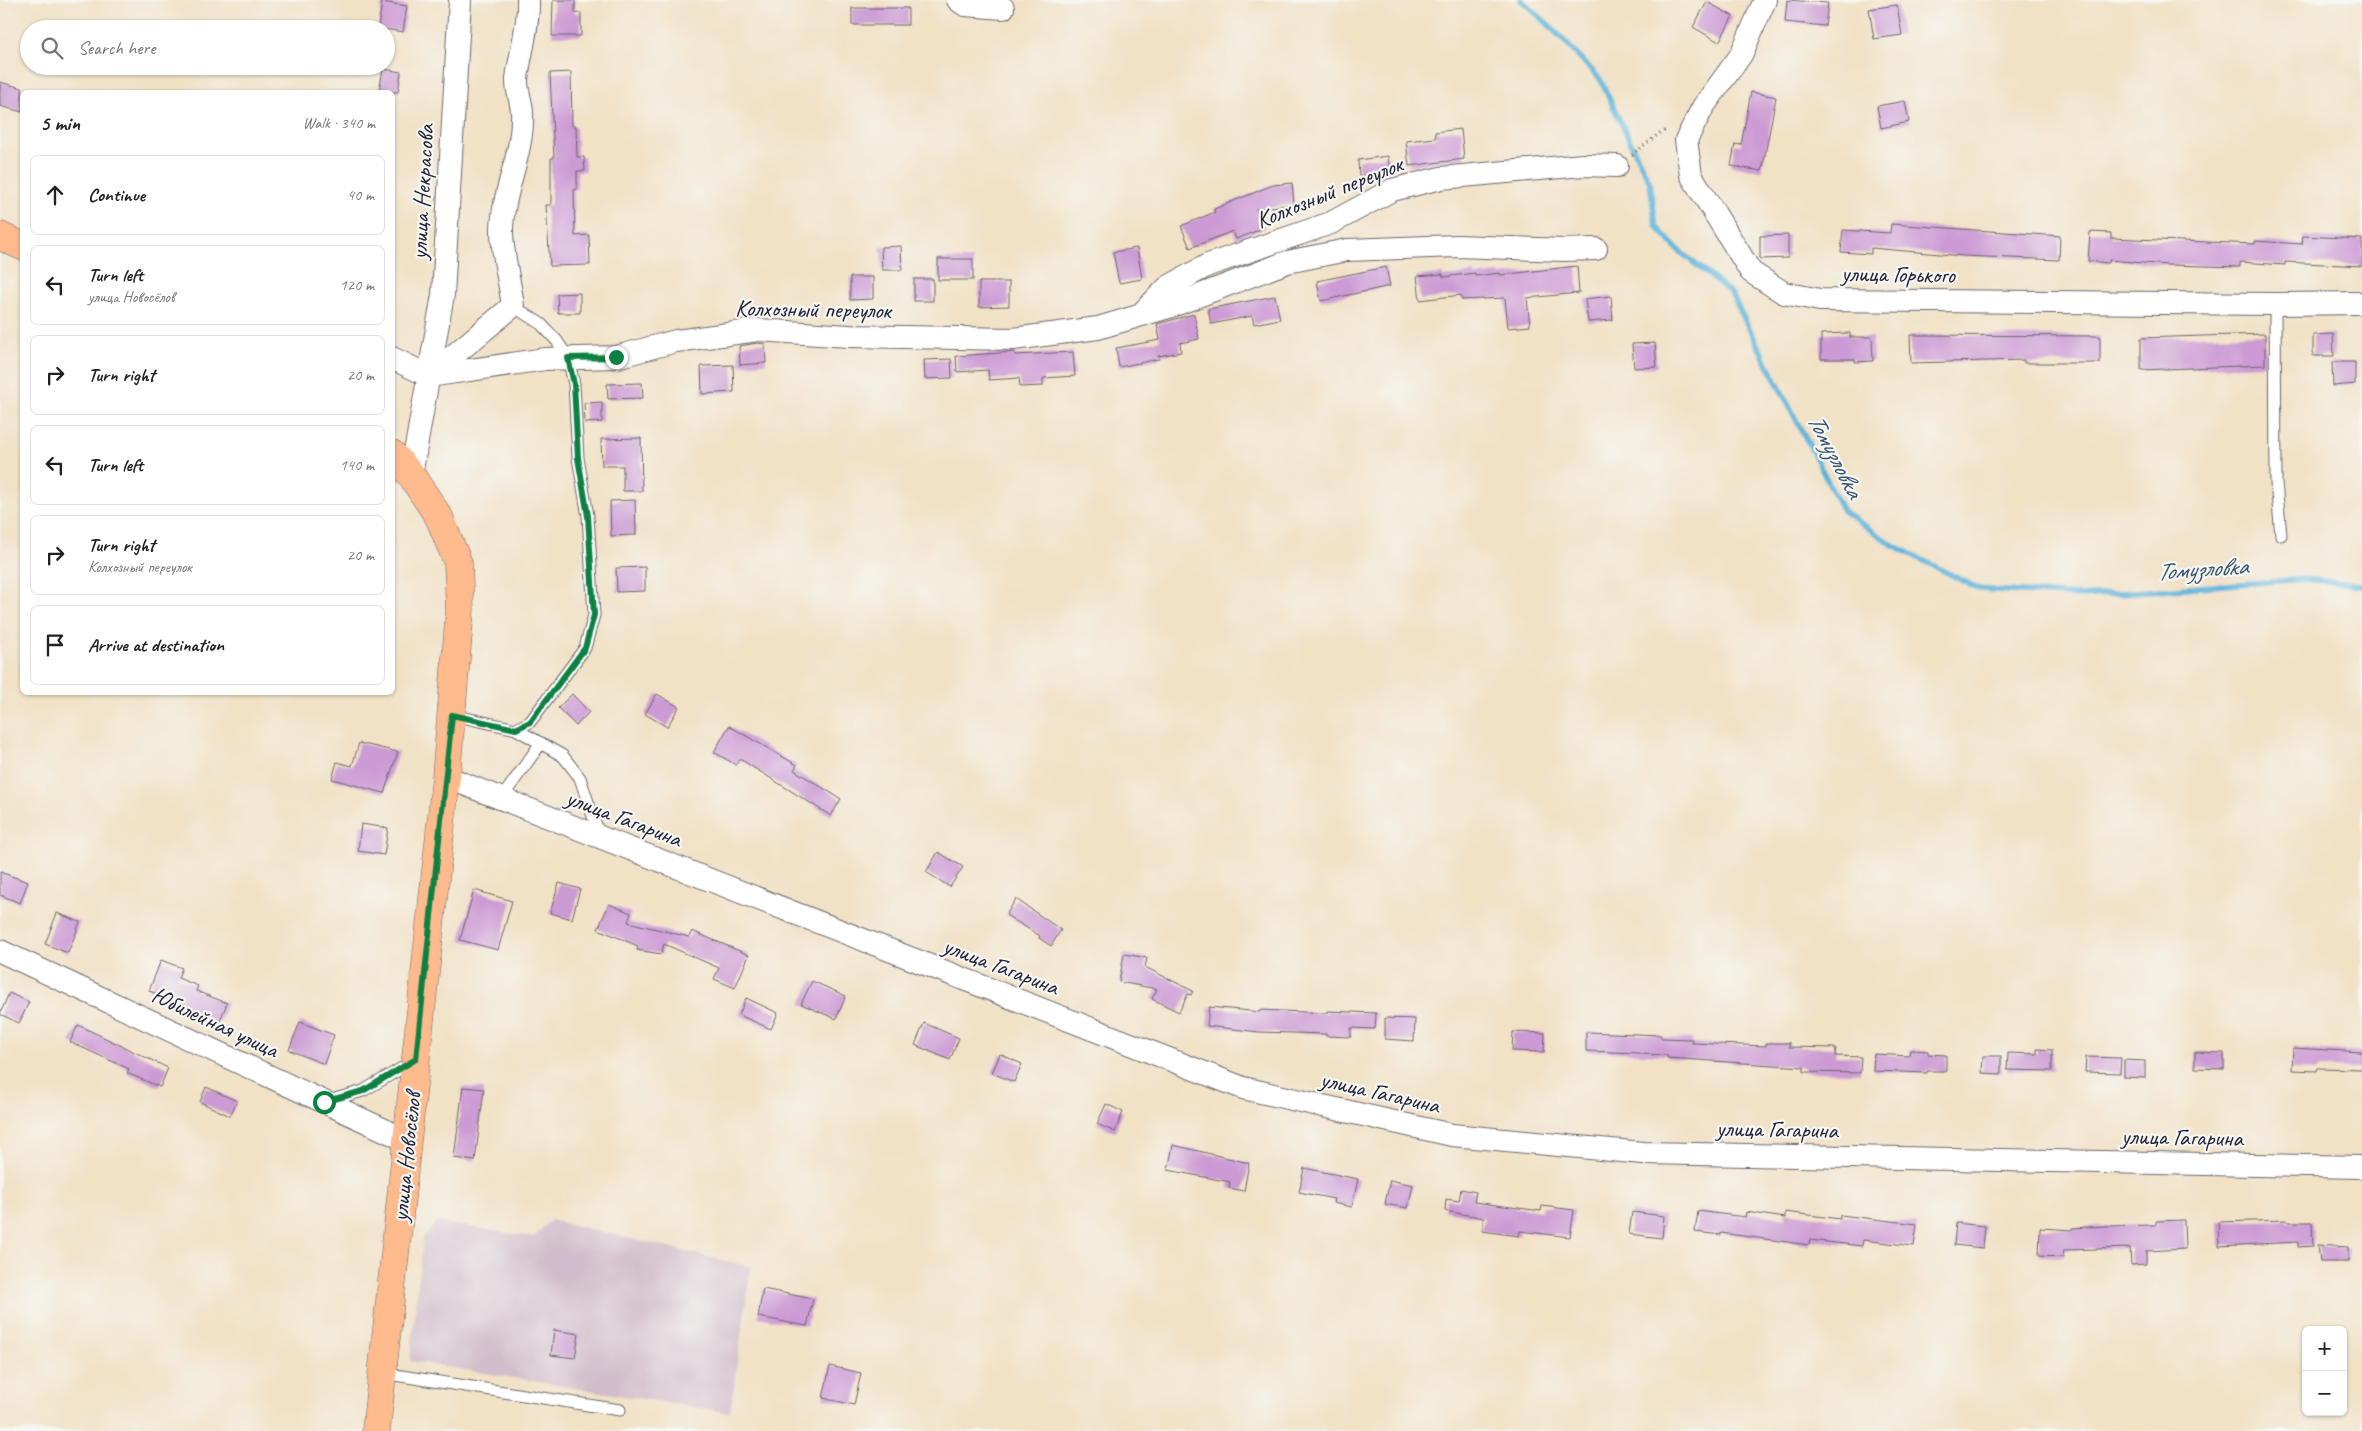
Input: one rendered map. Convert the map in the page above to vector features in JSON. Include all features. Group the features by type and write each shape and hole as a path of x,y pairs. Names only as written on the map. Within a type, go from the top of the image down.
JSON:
{"main road":[{"path":"0,236 20,245"},
{"name":"улица Новосёлов","path":"376,1431 446,777 460,610 458,563 439,517 411,475 395,457"}],"street":[{"name":"улица Некрасова","path":"411,475 443,295 460,0"},
{"path":"395,359 429,376 513,306 502,233 508,192 517,157 522,113 516,86 519,56 528,17 528,0"},
{"path":"958,0 965,6 1003,8"},
{"name":"улица Горького","path":"1765,0 1741,55 1703,107 1686,140 1691,175 1751,272 1784,293 1820,300 2362,303"},
{"name":"Колхозный переулок","path":"1138,316 1168,287 1208,265 1331,223 1392,190 1441,178 1583,165 1617,166"},
{"name":"Колхозный переулок","path":"429,376 545,359 616,357 676,341 758,330 849,336 1013,339 1098,328 1172,306 1287,262 1347,250 1457,246 1563,250 1596,249"},
{"name":"улица Гагарина","path":"446,777 1243,1088 1452,1135 1643,1153 2362,1167"},
{"name":"Юбилейная улица","path":"0,951 408,1142"}],"lane":[{"path":"2275,304 2276,483 2281,535"},
{"path":"513,306 542,324 557,341 568,358 574,384 578,458 588,516 594,615 585,648 530,722 516,729"},
{"path":"452,715 516,729 563,756 580,778 600,837"},
{"path":"501,799 541,744"},
{"path":"324,1102 363,1091 416,1059"},
{"path":"382,1373 620,1410"}],"path":[{"path":"1617,166 1660,132"}],"shaded area":[{"path":"551,1220 751,1267 730,1413 410,1361 423,1239 436,1222 534,1237"}],"building":[{"path":"553,0 575,0 575,13 581,13 581,36 552,36"},
{"path":"1787,0 1828,3 1825,26 1785,22"},
{"path":"382,2 407,6 403,32 395,31 395,20 379,20"},
{"path":"1707,2 1733,16 1719,42 1693,27"},
{"path":"1897,5 1902,35 1874,39 1869,9"},
{"path":"852,8 908,8 908,25 852,25"},
{"path":"395,71 401,72 398,92 395,92 395,90 379,90 382,75 395,75"},
{"path":"571,72 572,126 576,126 577,157 584,157 585,171 577,171 577,189 574,190 575,236 589,235 590,265 550,266 546,205 551,205 551,158 554,158 550,73"},
{"path":"0,82 22,88 20,90 20,111 0,106"},
{"path":"1751,92 1776,97 1762,171 1731,166 1735,144 1741,145"},
{"path":"1905,101 1909,122 1881,128 1877,106"},
{"path":"1461,129 1464,159 1409,166 1406,141 1436,138 1435,132"},
{"path":"1388,156 1390,173 1359,176 1358,160"},
{"path":"1292,183 1294,204 1256,209 1264,228 1236,239 1233,231 1190,248 1181,226 1215,212 1214,209 1273,185"},
{"path":"1891,224 2060,236 2059,260 1963,256 1871,248 1871,254 1841,252 1843,230 1890,233"},
{"path":"2090,232 2111,233 2111,238 2255,244 2255,241 2302,244 2303,236 2362,239 2362,266 2285,262 2285,265 2240,262 2240,267 2167,265 2109,260 2109,263 2088,261"},
{"path":"1788,235 1788,258 1760,259 1760,236"},
{"path":"901,246 902,270 882,270 881,247"},
{"path":"1137,248 1142,279 1119,283 1113,252"},
{"path":"938,259 973,259 973,280 938,280"},
{"path":"1577,266 1579,293 1527,298 1530,326 1508,328 1505,298 1462,300 1461,295 1420,300 1417,276 1443,274 1443,277 1475,273 1475,276 1500,273 1500,275"},
{"path":"1386,267 1390,286 1321,301 1317,281"},
{"path":"850,277 873,277 873,299 850,300"},
{"path":"914,279 933,279 933,301 914,301"},
{"path":"979,282 1009,282 1009,306 979,307"},
{"path":"580,293 580,313 558,313 557,294"},
{"path":"1275,296 1280,319 1254,324 1252,316 1211,324 1208,309"},
{"path":"1611,296 1613,320 1588,322 1585,299"},
{"path":"1194,314 1199,339 1180,343 1181,352 1158,356 1159,359 1119,367 1116,348 1160,340 1157,324"},
{"path":"1850,333 1850,337 1872,337 1873,361 1855,362 1855,359 1821,359 1821,334"},
{"path":"2265,334 2265,365 2141,370 2141,338"},
{"path":"2333,334 2334,356 2313,356 2313,335"},
{"path":"1910,335 2100,336 2100,363 2024,363 2024,360 1911,363"},
{"path":"758,343 765,344 766,363 740,365 739,346"},
{"path":"1655,343 1657,367 1634,368 1632,344"},
{"path":"1015,352 1015,355 1073,352 1075,376 1043,378 1043,386 1020,387 1019,378 989,380 988,370 957,372 956,356"},
{"path":"951,359 952,378 925,379 924,360"},
{"path":"2332,362 2355,362 2355,384 2333,386"},
{"path":"733,365 734,392 702,394 701,366"},
{"path":"642,383 643,398 608,399 607,384"},
{"path":"602,402 602,422 585,423 584,403"},
{"path":"641,438 642,491 623,491 623,466 602,466 601,439"},
{"path":"635,500 636,535 611,536 610,501"},
{"path":"645,567 645,591 617,592 616,568"},
{"path":"572,694 589,712 576,726 558,708"},
{"path":"657,694 679,707 667,727 645,714"},
{"path":"729,726 797,765 794,770 841,799 831,816 740,759 736,765 714,752"},
{"path":"359,743 398,752 384,793 332,779 337,762 352,766"},
{"path":"361,824 388,828 384,855 358,851"},
{"path":"938,852 963,867 950,887 926,872"},
{"path":"0,872 28,882 20,903 0,895"},
{"path":"559,883 580,889 572,919 550,913"},
{"path":"474,890 512,901 498,950 460,940"},
{"path":"1016,899 1061,930 1051,946 1039,938 1040,936 1006,915"},
{"path":"609,904 631,913 628,922 689,937 692,931 749,955 735,988 714,979 719,968 664,944 661,954 637,950 638,946 598,929"},
{"path":"57,913 80,922 68,953 45,944"},
{"path":"1124,954 1147,958 1145,967 1193,991 1191,995 1188,994 1179,1012 1152,999 1157,989 1119,982"},
{"path":"161,960 182,968 178,978 198,986 196,991 227,1003 219,1023 176,1004 177,1001 149,991"},
{"path":"812,981 846,996 836,1019 801,1004"},
{"path":"9,993 29,1002 19,1023 0,1014"},
{"path":"746,998 778,1013 771,1029 739,1015"},
{"path":"1209,1007 1260,1012 1260,1010 1376,1013 1375,1029 1351,1028 1351,1037 1326,1036 1326,1034 1259,1032 1207,1026"},
{"path":"1385,1018 1415,1019 1414,1041 1385,1039"},
{"path":"300,1022 334,1035 324,1064 289,1050"},
{"path":"924,1023 959,1038 950,1060 915,1045"},
{"path":"78,1025 168,1068 160,1087 127,1073 129,1069 70,1042"},
{"path":"1513,1032 1545,1033 1544,1052 1512,1051"},
{"path":"1586,1032 1661,1035 1661,1038 1692,1039 1692,1043 1766,1046 1766,1043 1790,1043 1789,1047 1836,1048 1835,1056 1861,1057 1860,1073 1804,1072 1804,1067 1667,1058 1667,1055 1586,1051"},
{"path":"2293,1048 2362,1052 2362,1069 2318,1068 2317,1071 2292,1070"},
{"path":"2037,1049 2052,1050 2052,1071 2007,1070 2008,1053 2037,1054"},
{"path":"1910,1050 1946,1055 1946,1071 1927,1071 1927,1073 1873,1071 1874,1054 1909,1056"},
{"path":"2195,1052 2224,1053 2224,1069 2195,1068"},
{"path":"1000,1054 1022,1064 1014,1082 992,1073"},
{"path":"1983,1056 2001,1056 2001,1074 1982,1073"},
{"path":"2086,1057 2121,1058 2120,1073 2085,1072"},
{"path":"2124,1060 2145,1061 2145,1078 2124,1077"},
{"path":"206,1087 237,1101 230,1116 200,1102"},
{"path":"463,1087 484,1089 475,1161 454,1158"},
{"path":"1106,1104 1123,1112 1115,1132 1097,1124"},
{"path":"1173,1145 1249,1163 1244,1191 1229,1188 1230,1182 1168,1170"},
{"path":"1304,1168 1358,1179 1352,1207 1333,1203 1334,1199 1299,1192"},
{"path":"1390,1180 1413,1185 1408,1208 1385,1204"},
{"path":"1461,1189 1476,1192 1474,1202 1541,1211 1542,1206 1574,1210 1570,1237 1520,1231 1519,1236 1482,1231 1484,1218 1445,1211 1446,1199 1459,1201"},
{"path":"1698,1211 1745,1217 1746,1212 1785,1218 1785,1212 1840,1219 1840,1215 1917,1224 1914,1246 1863,1240 1862,1246 1810,1240 1809,1245 1721,1233 1721,1235 1695,1232"},
{"path":"1632,1212 1664,1216 1662,1238 1629,1234"},
{"path":"2184,1220 2185,1249 2146,1251 2146,1264 2131,1265 2130,1248 2064,1250 2063,1257 2039,1256 2040,1228 2072,1230 2072,1228 2105,1226 2156,1225 2156,1221"},
{"path":"2287,1220 2288,1222 2312,1222 2313,1246 2298,1247 2298,1242 2219,1246 2218,1222"},
{"path":"1956,1223 1985,1226 1983,1248 1954,1245"},
{"path":"2318,1245 2348,1247 2348,1262 2320,1262"},
{"path":"763,1289 813,1299 807,1326 758,1317"},
{"path":"554,1330 579,1334 575,1358 551,1355"},
{"path":"830,1366 861,1373 854,1405 823,1398"}],"waterway":[{"name":"Томузловка","path":"1521,0 1548,24 1600,79 1650,183 1656,226 1677,249 1731,293 1843,511 1893,545 1979,589 2081,596 2304,579 2362,585"}],"route":[{"path":"324,1102 363,1091 393,1075 416,1059 452,715 516,729 530,722 585,648 594,615 588,516 578,458 574,384 568,358 616,357"}]}
